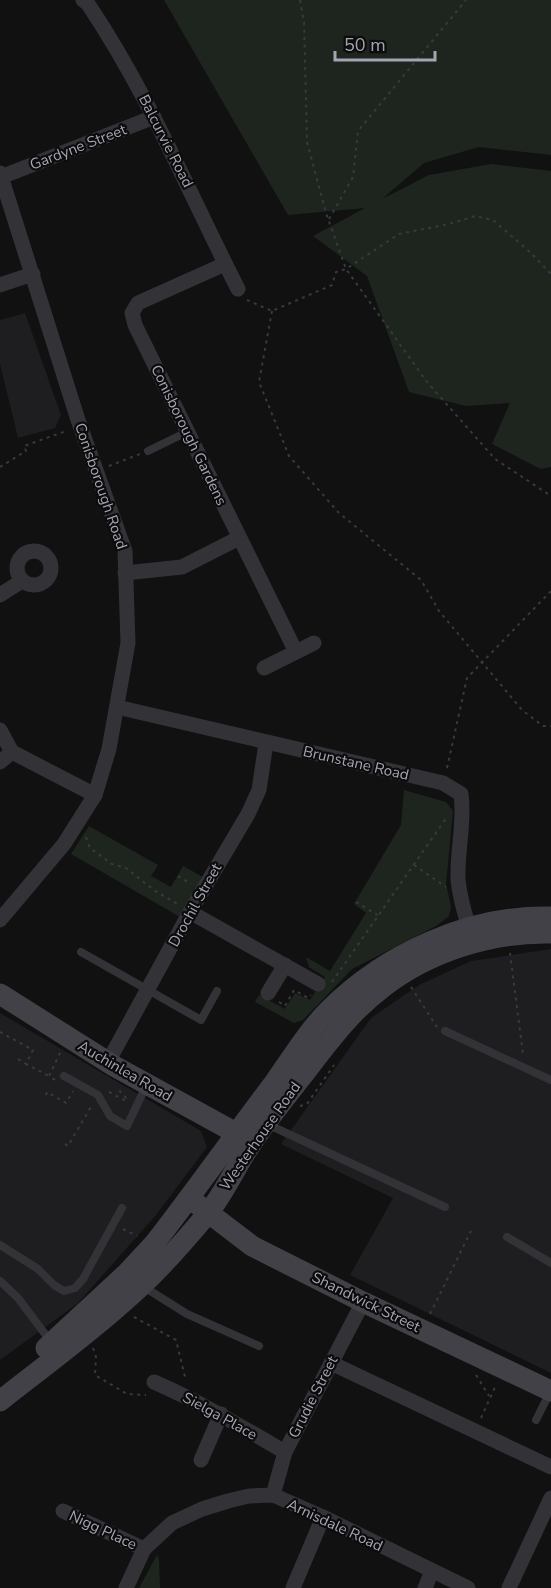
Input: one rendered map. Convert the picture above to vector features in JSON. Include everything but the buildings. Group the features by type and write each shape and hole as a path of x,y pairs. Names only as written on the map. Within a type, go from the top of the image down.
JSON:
{"street":[{"name":"Balcurvie Road","path":"83,0 111,38 154,117 238,289"},
{"name":"Gardyne Street","path":"1,175 154,117"},
{"name":"Conisborough Road","path":"0,920 64,844 95,795 109,749 128,643 124,551 80,426 1,175"},
{"name":"Conisborough Gardens","path":"225,264 138,303 132,313 135,325 296,652"},
{"path":"0,285 33,274"},
{"path":"125,573 182,567 239,538"},
{"path":"0,595 22,580"},
{"path":"264,668 314,644"},
{"name":"Brunstane Road","path":"117,707 443,783"},
{"path":"0,730 12,752 95,795"},
{"name":"Drochil Street","path":"110,1072 121,1039 259,790 266,742"},
{"path":"0,762 12,752"},
{"path":"443,783 461,794 459,888 468,928"},
{"path":"190,912 324,984"},
{"name":"Westerhouse Road","path":"259,1118 319,1021 359,983 421,946 468,928 500,921 551,917"},
{"name":"Westerhouse Road","path":"134,1279 154,1244 189,1199 352,1015 382,988 417,966 462,945 508,935 551,933"},
{"path":"268,993 285,965"},
{"name":"Auchinlea Road","path":"0,994 110,1072 147,1084 243,1139"},
{"name":"Westerhouse Road","path":"0,1401 209,1211 243,1139"},
{"name":"Shandwick Street","path":"189,1199 209,1211 252,1246 363,1302 551,1391"},
{"name":"Grudie Street","path":"273,1495 285,1452 363,1302"},
{"name":"Westerhouse Road","path":"0,1384 56,1349"},
{"path":"331,1363 551,1467"},
{"name":"Sielga Place","path":"154,1382 221,1414 285,1452"},
{"path":"201,1460 221,1414"},
{"name":"Arnisdale Road","path":"126,1588 144,1549 172,1523 202,1509 249,1496 273,1495 468,1588"},
{"path":"509,1588 551,1498"},
{"name":"Nigg Place","path":"63,1511 144,1549"},
{"path":"293,1588 323,1517"},
{"path":"425,1588 432,1571"}],"lane":[{"path":"148,451 187,432"},
{"path":"81,952 201,1020 217,991"},
{"path":"445,1031 551,1080"},
{"path":"64,1076 98,1095 110,1116 128,1126 147,1084"},
{"path":"259,1118 445,1207"},
{"path":"0,1245 38,1269 54,1285 64,1291 75,1288 83,1279 122,1208"},
{"path":"507,1237 551,1263"},
{"path":"134,1279 187,1314 259,1346"},
{"path":"0,1281 18,1298 56,1349"},
{"path":"536,1420 551,1391"}],"path":[{"path":"300,0 304,22 307,142 328,220 346,269 427,382 495,459 551,496"},
{"path":"328,220 353,177 358,131 466,0"},
{"path":"238,289 242,297 272,311 332,285 336,272 346,269 399,234 475,216 493,220 531,252 551,274"},
{"path":"272,311 259,382 289,456 339,513 421,580 439,611 522,710 543,726 551,726"},
{"path":"0,468 26,451 24,446 80,426"},
{"path":"96,471 148,451"},
{"path":"443,783 467,678 551,591"},
{"path":"324,984 379,916 455,806 462,804"},
{"path":"75,826 86,838 90,848 112,864 126,868 155,891 190,912"},
{"path":"414,865 443,886 459,888"},
{"path":"356,902 379,916"},
{"path":"508,935 524,1068"},
{"path":"410,987 435,1025 445,1031"},
{"path":"0,1032 33,1050 26,1064"},
{"path":"18,1059 49,1076"},
{"path":"65,1144 68,1146 101,1088 126,1101 127,1099 110,1072"},
{"path":"46,1095 47,1092 66,1103 72,1091"},
{"path":"113,1224 154,1244"},
{"path":"423,1330 471,1231"},
{"path":"128,1314 176,1340 190,1398"},
{"path":"91,1346 96,1357 95,1375 127,1394 146,1395 154,1382"},
{"path":"481,1418 503,1368"}],"shaded area":[{"path":"164,0 551,0 551,155 479,147 424,163 382,199 429,175 491,164 551,171 551,467 541,469 492,444 510,403 466,406 409,392 367,276 313,236 365,208 288,215"},
{"path":"25,313 61,415 55,428 18,438 0,364 0,320"},
{"path":"404,790 446,802 453,811 446,884 451,906 449,916 436,926 352,969 303,1020 294,1023 255,1002 259,995 285,1009 295,993 310,1000 325,977 309,967 306,957 330,971 366,913 354,904 401,825"},
{"path":"89,826 158,865 151,876 171,887 183,866 203,877 180,917 71,854"},
{"path":"551,949 551,1373 350,1275 393,1198 281,1144 371,1018 419,985 471,961"},
{"path":"0,1013 201,1131 207,1147 156,1215 77,1304 0,1360"},
{"path":"157,1555 160,1588 139,1588"}]}
